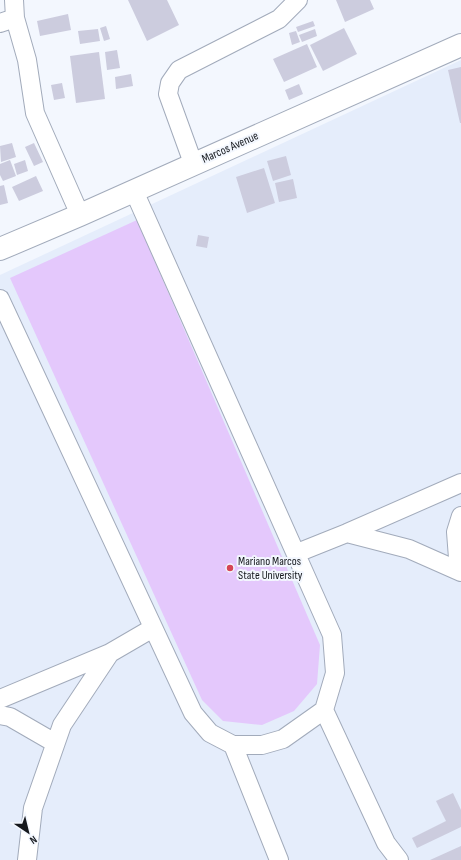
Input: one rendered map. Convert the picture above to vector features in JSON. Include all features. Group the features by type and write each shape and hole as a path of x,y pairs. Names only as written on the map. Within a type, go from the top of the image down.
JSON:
{"main road":[{"name":"Marcos Avenue","path":"0,249 80,215 193,163 461,45"}],"street":[{"path":"14,0 8,21 23,43 35,113 80,215"},
{"path":"193,163 170,99 170,83 179,70 279,19 298,0"},
{"path":"0,299 193,713 210,733 233,745 262,745 283,739 324,710 335,673 332,635 297,553 134,191"},
{"path":"297,553 348,533 461,483"},
{"path":"348,533 409,549 460,572 456,532 461,516"},
{"path":"0,699 110,653 153,628"},
{"path":"27,860 33,808 62,725 110,653"},
{"path":"324,710 386,843 399,860"},
{"path":"0,715 10,718 55,743"},
{"path":"233,745 279,860"}],"shaded area":[{"name":"Mariano Marcos State University","path":"461,60 461,860 0,860 0,275"},
{"path":"137,220 320,645 317,684 294,711 262,725 223,721 202,700 10,278"}],"building":[{"path":"128,0 167,0 179,25 147,41"},
{"path":"336,0 370,0 374,9 345,22"},
{"path":"68,14 71,30 40,36 37,21"},
{"path":"313,21 315,26 298,32 296,27"},
{"path":"106,26 110,39 104,41 100,28"},
{"path":"344,28 357,54 323,71 310,45"},
{"path":"98,29 100,41 80,44 78,31"},
{"path":"315,29 317,36 302,42 299,35"},
{"path":"296,31 300,42 292,45 289,33"},
{"path":"307,44 317,67 284,82 273,59"},
{"path":"117,50 120,68 107,70 105,52"},
{"path":"99,52 105,99 76,103 70,56"},
{"path":"461,67 461,123 460,123 448,70"},
{"path":"131,74 133,86 116,89 115,77"},
{"path":"62,83 65,98 54,100 51,85"},
{"path":"299,84 303,94 289,100 285,90"},
{"path":"12,143 16,157 1,162 0,146"},
{"path":"34,143 43,162 34,166 25,147"},
{"path":"286,156 291,175 273,181 267,161"},
{"path":"10,160 16,176 3,181 0,175 0,164"},
{"path":"25,160 28,171 17,175 14,164"},
{"path":"264,168 275,203 247,213 236,177"},
{"path":"36,176 43,191 19,201 12,187"},
{"path":"293,179 297,198 279,202 275,183"},
{"path":"4,185 8,203 0,205 0,186"},
{"path":"198,235 209,237 207,248 196,246"},
{"path":"453,793 461,810 461,827 417,848 412,838 446,821 436,801"},
{"path":"461,846 461,860 430,860"}],"place":[{"name":"Mariano Marcos State University","path":"230,568"}]}
